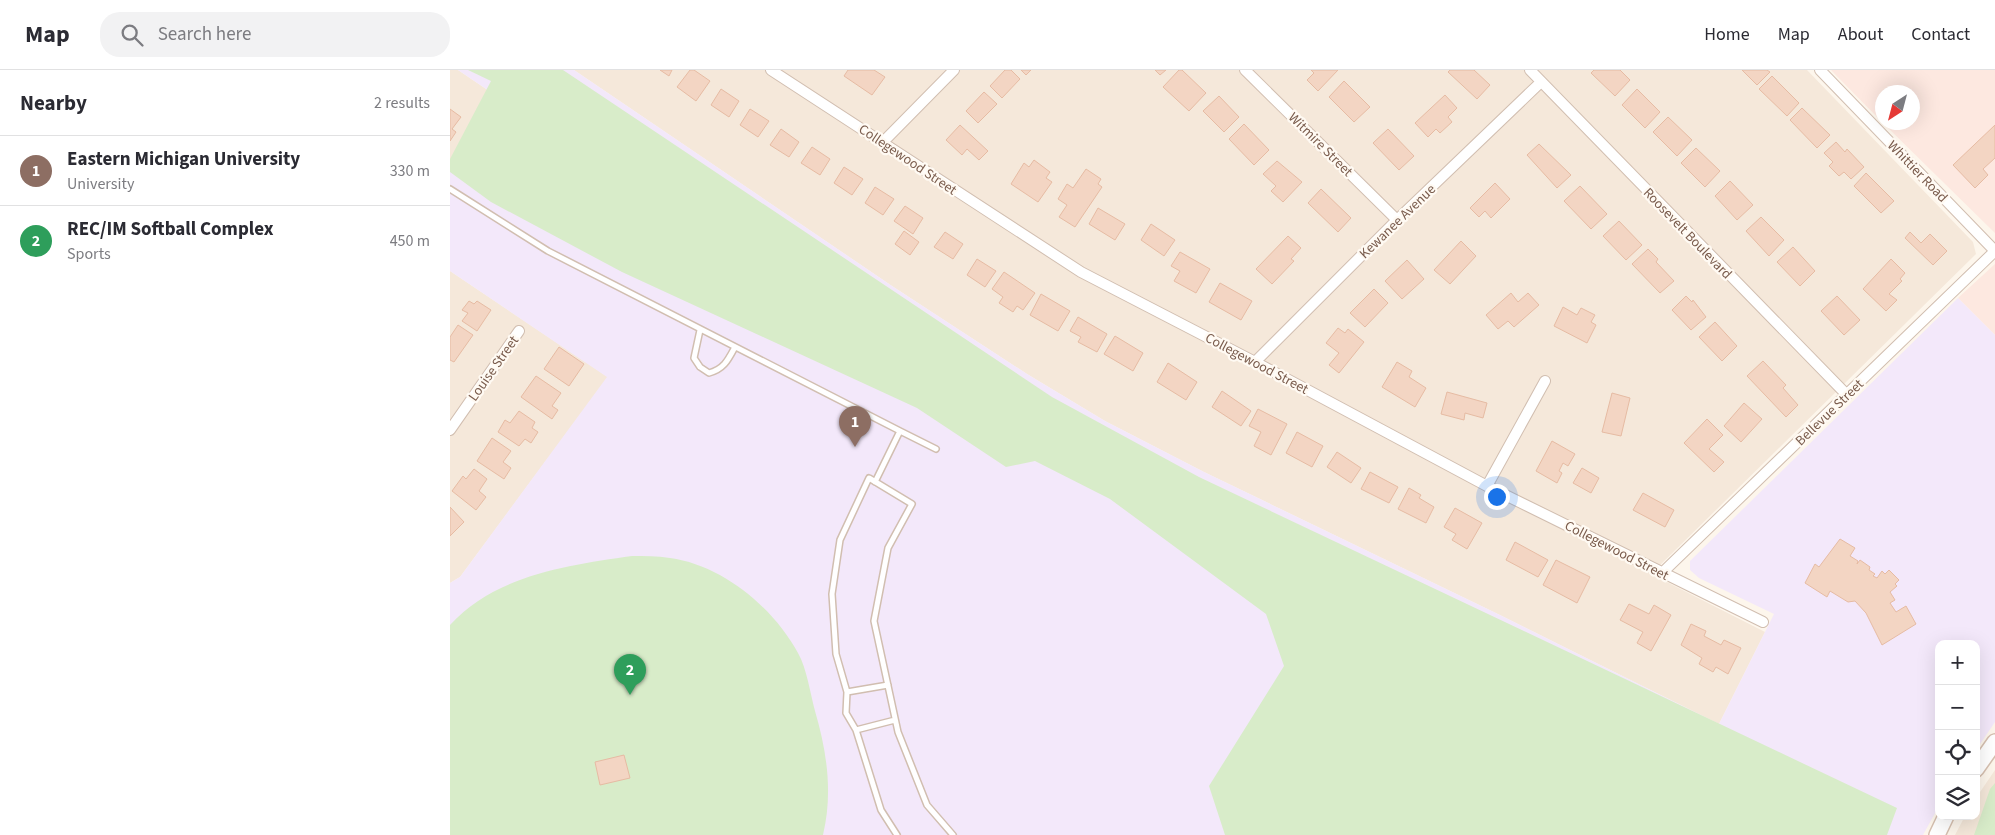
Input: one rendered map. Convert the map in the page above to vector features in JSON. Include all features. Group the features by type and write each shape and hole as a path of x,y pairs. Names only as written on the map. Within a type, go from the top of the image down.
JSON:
{"main road":[{"path":"1980,763 1995,742"},
{"path":"1937,835 1944,820"}],"street":[{"name":"Collegewood Street","path":"772,70 1081,272 1255,362 1487,486 1763,622"},
{"path":"883,142 954,70"},
{"name":"Witmire Street","path":"1245,70 1396,220"},
{"name":"Roosevelt Boulevard","path":"1530,70 1847,395"},
{"name":"Whittier Road","path":"1820,70 1995,251"},
{"name":"Kewanee Avenue","path":"1255,362 1396,220 1541,82"},
{"name":"Bellevue Street","path":"1662,573 1995,251"},
{"name":"Louise Street","path":"450,430 519,331"},
{"path":"1487,486 1545,381"}],"lane":[{"path":"450,189 548,251 936,450"},
{"path":"700,330 694,358 700,367 709,373 723,366 735,347"},
{"path":"875,482 900,431"},
{"path":"898,835 881,810 856,730 846,713 847,692 836,654 832,594 840,540 868,478 912,504 888,548 874,621 898,732 928,805 953,835"},
{"path":"847,692 888,685"},
{"path":"856,730 895,720"}],"shaded area":[{"path":"450,70 458,70 498,97 450,167"},
{"path":"458,70 574,70 892,286 1027,374 1105,421 1204,472 1502,616 1719,724 1774,614 1699,578 1690,570 1690,561 1958,298 1995,335 1995,722 1980,744 1980,640 1935,640 1935,813 1923,835 450,835 450,583 460,577 607,377 450,271 450,167 498,97"},
{"path":"574,70 1807,70 1973,242 1976,254 1651,574 1765,632 1719,724 1502,616 1204,472 1105,421 1027,374 892,286"},
{"path":"1831,70 1995,70 1995,233 1890,130 1920,130 1920,85 1875,85 1875,115"},
{"path":"1995,264 1995,335 1958,298"},
{"path":"450,271 608,377 460,577 450,583"},
{"path":"1995,770 1995,835 1955,835 1963,820 1980,820 1980,792"}],"green space":[{"path":"468,70 563,70 1052,397 1199,477 1897,808 1887,835 1225,835 1209,786 1284,666 1266,614 1110,499 1035,461 1006,467 917,408 622,272 491,202 450,172 450,159 491,81"},
{"path":"632,556 670,558 708,569 744,591 775,620 787,636 804,666 823,742 828,804 823,835 450,835 450,625 468,608 489,594 534,575"},
{"path":"1995,783 1995,835 1974,835 1980,820 1990,789"}],"building":[{"path":"660,70 672,70 669,76"},
{"path":"690,70 694,70 710,81 696,101 677,87"},
{"path":"848,70 874,70 885,77 872,95 844,76"},
{"path":"1005,70 1011,70 1020,79 1002,98 990,86"},
{"path":"1021,70 1031,70 1026,75"},
{"path":"1155,70 1166,70 1160,75"},
{"path":"1179,70 1182,70 1206,93 1189,111 1163,87"},
{"path":"1311,70 1338,70 1318,91 1307,80 1314,73"},
{"path":"1450,70 1474,70 1490,85 1477,99 1448,72"},
{"path":"1594,70 1620,70 1630,80 1615,96 1591,73"},
{"path":"1742,70 1767,70 1770,72 1757,85"},
{"path":"1772,76 1799,103 1787,116 1759,89"},
{"path":"1344,81 1370,107 1354,122 1329,97"},
{"path":"721,89 739,101 729,117 711,105"},
{"path":"1637,89 1660,112 1645,128 1622,105"},
{"path":"984,92 997,104 978,123 966,111"},
{"path":"1445,95 1457,108 1448,117 1452,122 1440,133 1436,129 1428,137 1415,123"},
{"path":"1219,96 1239,117 1224,132 1203,111"},
{"path":"1802,108 1830,135 1817,148 1790,120"},
{"path":"450,109 461,117 452,129 456,132 450,141"},
{"path":"750,109 769,121 758,137 740,125"},
{"path":"1668,117 1692,140 1677,156 1653,132"},
{"path":"1244,124 1269,150 1254,165 1229,139"},
{"path":"960,125 988,151 979,160 967,149 962,155 946,140"},
{"path":"1995,125 1995,158 1983,169 1988,175 1975,188 1953,165"},
{"path":"781,129 799,142 789,157 770,145"},
{"path":"1388,129 1414,156 1399,170 1373,143"},
{"path":"1836,142 1845,152 1847,149 1864,167 1851,179 1844,172 1839,176 1829,166 1833,162 1824,153"},
{"path":"1539,144 1571,175 1557,188 1527,155"},
{"path":"812,147 830,159 820,175 801,163"},
{"path":"1696,148 1720,171 1705,187 1681,163"},
{"path":"1034,160 1050,172 1046,178 1052,182 1038,202 1011,184 1024,163 1029,167"},
{"path":"1277,161 1302,182 1283,202 1271,191 1276,186 1263,174"},
{"path":"844,167 863,179 852,195 834,183"},
{"path":"1086,169 1101,179 1098,184 1102,187 1075,227 1059,217 1067,205 1058,199 1067,184 1073,188"},
{"path":"1866,173 1894,201 1881,213 1854,186"},
{"path":"1730,181 1753,205 1737,220 1715,196"},
{"path":"1495,183 1510,199 1491,218 1485,211 1479,217 1470,208"},
{"path":"1580,186 1607,214 1591,229 1564,201"},
{"path":"875,187 894,199 883,215 865,203"},
{"path":"1321,189 1351,218 1338,232 1308,203"},
{"path":"905,206 923,218 913,234 894,221"},
{"path":"1098,208 1125,224 1115,240 1089,224"},
{"path":"1761,217 1784,240 1769,256 1746,231"},
{"path":"1619,221 1642,245 1626,260 1603,236"},
{"path":"1151,224 1175,240 1164,256 1141,240"},
{"path":"904,231 919,242 910,255 895,244"},
{"path":"945,232 963,244 953,259 934,247"},
{"path":"1910,232 1921,243 1930,234 1947,251 1933,265 1905,238"},
{"path":"1288,236 1301,248 1291,259 1294,261 1272,284 1256,269"},
{"path":"1461,241 1476,256 1450,284 1434,270"},
{"path":"1793,247 1815,271 1800,286 1777,262"},
{"path":"1648,249 1658,259 1656,262 1674,281 1660,293 1632,264"},
{"path":"1180,252 1210,269 1196,293 1174,281 1180,271 1171,266"},
{"path":"977,259 996,271 985,287 967,275"},
{"path":"1891,259 1905,273 1900,279 1902,281 1889,294 1897,300 1886,311 1863,289"},
{"path":"1407,260 1424,279 1402,299 1385,281"},
{"path":"1004,272 1035,293 1023,310 1017,306 1013,312 999,303 1003,297 992,289"},
{"path":"1220,283 1252,301 1241,320 1209,302"},
{"path":"1374,289 1388,303 1365,327 1350,313"},
{"path":"1511,293 1518,302 1528,293 1539,305 1514,327 1508,321 1498,329 1486,315"},
{"path":"1041,294 1070,311 1058,331 1030,315"},
{"path":"1686,296 1692,302 1693,300 1706,317 1691,330 1672,310"},
{"path":"1837,296 1860,320 1844,335 1821,311"},
{"path":"469,301 474,304 477,301 491,310 477,331 462,321 468,313 462,310"},
{"path":"1563,307 1577,315 1581,308 1595,315 1591,322 1596,325 1587,343 1554,326"},
{"path":"1078,317 1107,334 1097,352 1078,342 1081,337 1070,331"},
{"path":"1715,322 1737,346 1722,361 1699,337"},
{"path":"458,325 473,335 454,362 450,360 450,337"},
{"path":"1338,328 1345,333 1348,329 1364,342 1339,373 1329,365 1339,353 1326,343"},
{"path":"1115,336 1143,353 1133,371 1104,354"},
{"path":"559,347 584,364 569,386 544,369"},
{"path":"1763,361 1786,385 1783,388 1798,405 1786,417 1747,376"},
{"path":"1397,362 1412,371 1409,377 1426,388 1415,407 1382,387"},
{"path":"1168,363 1197,382 1186,400 1157,382"},
{"path":"536,376 561,393 552,406 558,410 552,419 521,397"},
{"path":"1222,391 1251,411 1241,426 1212,407"},
{"path":"1447,392 1487,403 1483,418 1465,413 1464,420 1441,414"},
{"path":"1612,393 1630,398 1621,436 1602,432"},
{"path":"1744,403 1762,419 1741,442 1724,426"},
{"path":"1258,409 1287,424 1271,455 1254,446 1261,432 1249,426"},
{"path":"519,411 535,422 532,428 538,432 531,443 525,439 519,446 498,432 505,420 510,423"},
{"path":"1707,419 1723,435 1709,449 1724,462 1714,472 1684,443"},
{"path":"1297,432 1323,446 1312,467 1286,453"},
{"path":"492,438 511,451 503,462 511,468 504,479 477,461"},
{"path":"1552,441 1575,454 1568,466 1563,463 1559,471 1562,473 1557,483 1536,471"},
{"path":"1337,452 1361,468 1351,483 1327,467"},
{"path":"1582,468 1599,478 1591,493 1573,483"},
{"path":"474,469 487,479 479,491 486,497 476,510 452,491 463,476 466,479"},
{"path":"1370,472 1398,487 1389,503 1361,489"},
{"path":"1409,488 1421,495 1419,498 1434,507 1426,523 1398,509"},
{"path":"1643,493 1674,510 1665,527 1633,510"},
{"path":"450,507 464,522 450,536"},
{"path":"1455,508 1482,523 1467,549 1452,540 1456,534 1444,527"},
{"path":"1840,539 1855,548 1850,556 1858,561 1857,564 1860,560 1870,567 1869,570 1875,574 1873,576 1877,578 1882,571 1885,574 1889,570 1899,580 1895,584 1897,586 1890,592 1895,600 1890,603 1896,612 1906,606 1916,624 1882,645 1866,613 1855,601 1848,602 1830,591 1827,597 1805,583 1815,564 1819,567"},
{"path":"1515,542 1548,560 1538,577 1506,560"},
{"path":"1556,560 1590,577 1577,603 1543,585"},
{"path":"1629,604 1649,614 1654,605 1671,615 1651,651 1637,643 1643,632 1620,620"},
{"path":"1691,624 1706,631 1704,636 1721,645 1724,640 1741,648 1728,674 1716,667 1713,672 1699,664 1702,658 1681,645"},
{"path":"624,755 630,778 600,785 595,762"}],"place":[{"name":"Eastern Michigan University","path":"855,447"},
{"name":"REC/IM Softball Complex","path":"630,695"}]}
